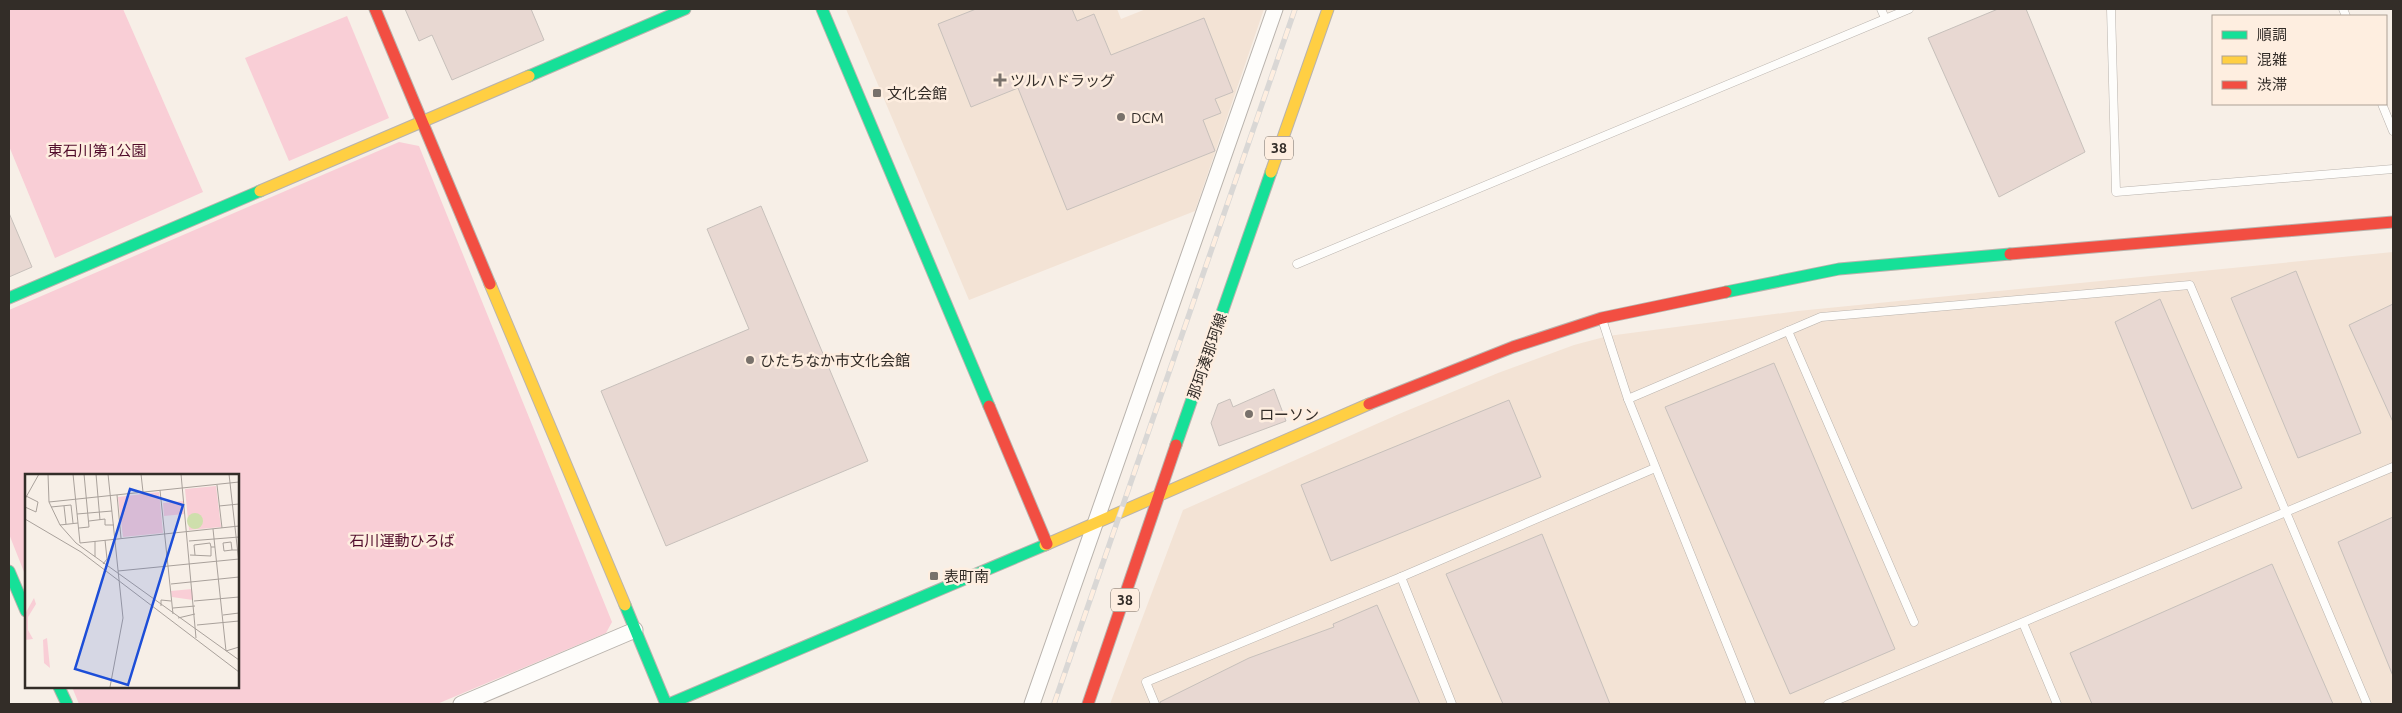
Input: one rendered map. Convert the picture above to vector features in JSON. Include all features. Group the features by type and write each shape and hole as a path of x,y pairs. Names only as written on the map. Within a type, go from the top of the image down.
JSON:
{"street":[{"path":"375,9 635,630 668,704 1094,524 1406,388 1513,347 1602,318 1840,269 2393,222"},
{"path":"9,298 685,9"},
{"path":"822,9 1047,544"},
{"path":"1032,704 1275,9"},
{"name":"那珂湊那珂線","path":"1088,704 1328,9"},
{"path":"9,571 25,609"},
{"path":"461,704 635,630"},
{"path":"59,688 67,704"}],"lane":[{"path":"1882,9 1885,18"},
{"path":"1297,264 1909,9"},
{"path":"2111,9 2116,192 2393,169"},
{"path":"2382,105 2393,131"},
{"path":"1628,399 1821,317 2190,285 2367,704"},
{"path":"1602,318 1628,399 1751,704"},
{"path":"1788,331 1914,622"},
{"path":"1828,704 2393,467"},
{"path":"1155,704 1146,682 1401,577 1655,468"},
{"path":"1401,577 1452,704"},
{"path":"2023,623 2057,704"}],"shaded area":[{"path":"846,9 1117,9 1121,19 1146,9 1264,9 1195,211 969,300"},
{"path":"2393,252 2393,704 1110,704 1183,510 1399,414 1498,373 1574,345 1608,336 1798,311"}],"green space":[{"name":"東石川第1公園","path":"9,9 123,9 203,192 55,258 9,146"},
{"path":"347,16 389,118 289,161 245,58"},
{"name":"石川運動ひろば","path":"399,142 419,146 612,622 606,633 437,704 79,704 72,688 239,688 239,474 25,474 25,574 9,534 9,310"}],"building":[{"path":"405,9 531,9 544,40 452,80 432,35 419,41"},
{"name":"DCM","path":"976,9 1072,9 1077,21 1094,14 1111,55 1204,18 1233,92 1215,99 1221,113 1203,120 1215,151 1067,210 1018,88 971,107 938,24"},
{"path":"1998,9 2026,9 2085,152 1999,197 1928,38"},
{"name":"ひたちなか市文化会館","path":"761,206 868,461 666,546 601,391 749,329 707,229"},
{"path":"9,213 32,267 9,277"},
{"path":"2296,271 2361,433 2298,458 2231,298"},
{"path":"2160,299 2242,488 2192,509 2115,322"},
{"path":"2393,304 2393,422 2349,325"},
{"path":"1774,363 1895,649 1790,694 1665,407"},
{"name":"ローソン","path":"1274,389 1286,421 1219,446 1211,423 1218,404 1230,399 1233,407"},
{"path":"1509,400 1541,477 1331,561 1301,485"},
{"path":"2393,517 2393,676 2338,542"},
{"path":"1542,534 1610,704 1503,704 1446,574"},
{"path":"2272,564 2333,704 2092,704 2070,653"},
{"path":"1377,605 1420,704 1161,704 1160,702 1249,658 1334,627 1333,624"}],"railway":[{"path":"1054,704 1295,9"}],"traffic: fast":[{"path":"529,76 685,9"},
{"path":"822,9 989,406"},
{"path":"1176,445 1271,172"},
{"path":"9,298 260,191"},
{"path":"1726,292 1839,269 2010,254"},
{"path":"669,704 1045,545"},
{"path":"9,571 25,609"},
{"path":"625,605 666,704"},
{"path":"59,688 67,704"}],"traffic: slow":[{"path":"1271,172 1328,9"},
{"path":"260,191 529,76"},
{"path":"490,284 625,605"},
{"path":"1045,545 1369,404"}],"traffic: jam":[{"path":"375,9 490,284"},
{"path":"2010,254 2393,222"},
{"path":"1369,404 1513,347 1602,318 1726,292"},
{"path":"989,406 1047,544"},
{"path":"1088,704 1176,445"}],"place":[{"name":"ツルハドラッグ","path":"1000,80"},
{"name":"文化会館","path":"877,93"},
{"name":"DCM","path":"1121,117"},
{"name":"ひたちなか市文化会館","path":"750,360"},
{"name":"ローソン","path":"1249,414"},
{"name":"表町南","path":"934,576"}]}
